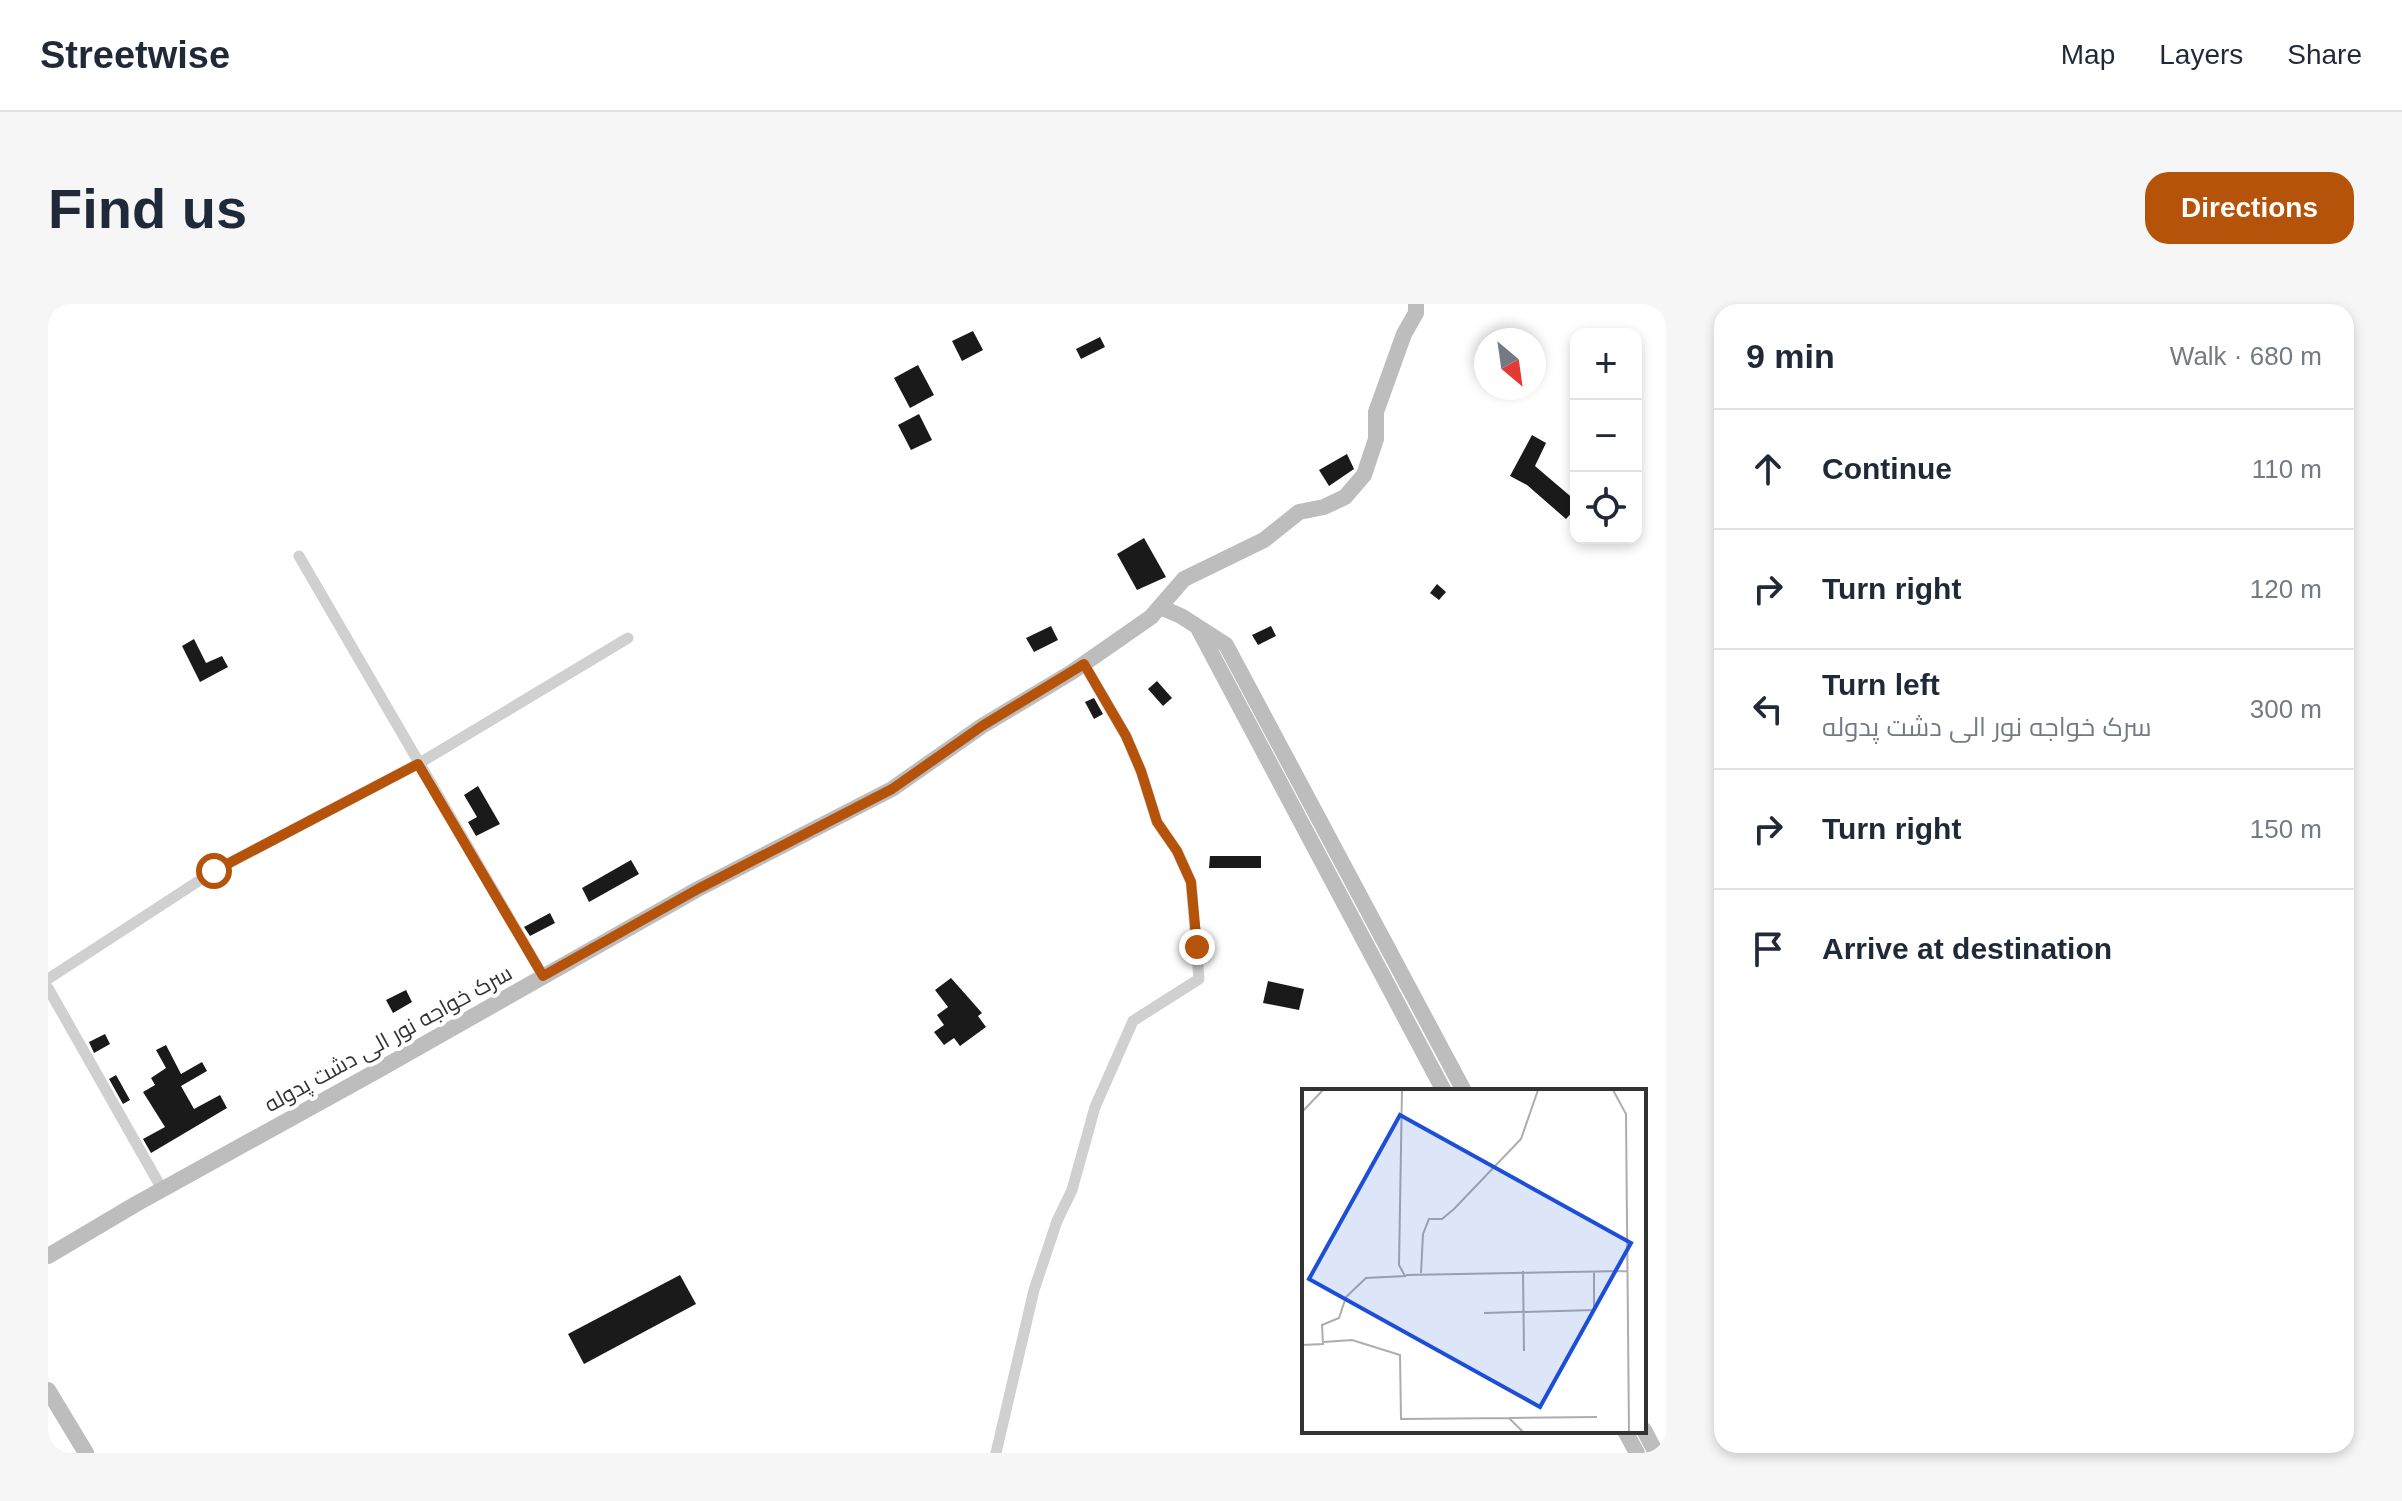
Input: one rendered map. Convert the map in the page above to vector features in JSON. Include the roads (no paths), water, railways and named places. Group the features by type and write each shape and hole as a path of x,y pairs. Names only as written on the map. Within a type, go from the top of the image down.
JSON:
{"main road":[{"name":"سرک خواجه نور الی دشت پدوله","path":"48,1256 698,889 892,789 982,726 1084,664 1151,617 1184,579 1264,540 1299,512 1324,507 1345,497 1364,475 1376,439 1376,412 1404,334 1416,313 1416,304"},
{"path":"1160,607 1181,616 1226,645 1463,1089"},
{"path":"1198,628 1443,1089"},
{"path":"48,1390 86,1453"},
{"path":"1626,1433 1637,1453"},
{"path":"1646,1433 1656,1453"}],"street":[{"path":"299,556 543,976"},
{"path":"48,979 214,871 418,764 628,638"},
{"path":"996,1453 1034,1290 1057,1221 1072,1190 1095,1107 1133,1021 1199,979 1191,882 1177,851 1157,822 1126,736 1084,664"},
{"path":"48,988 162,1189"}]}
